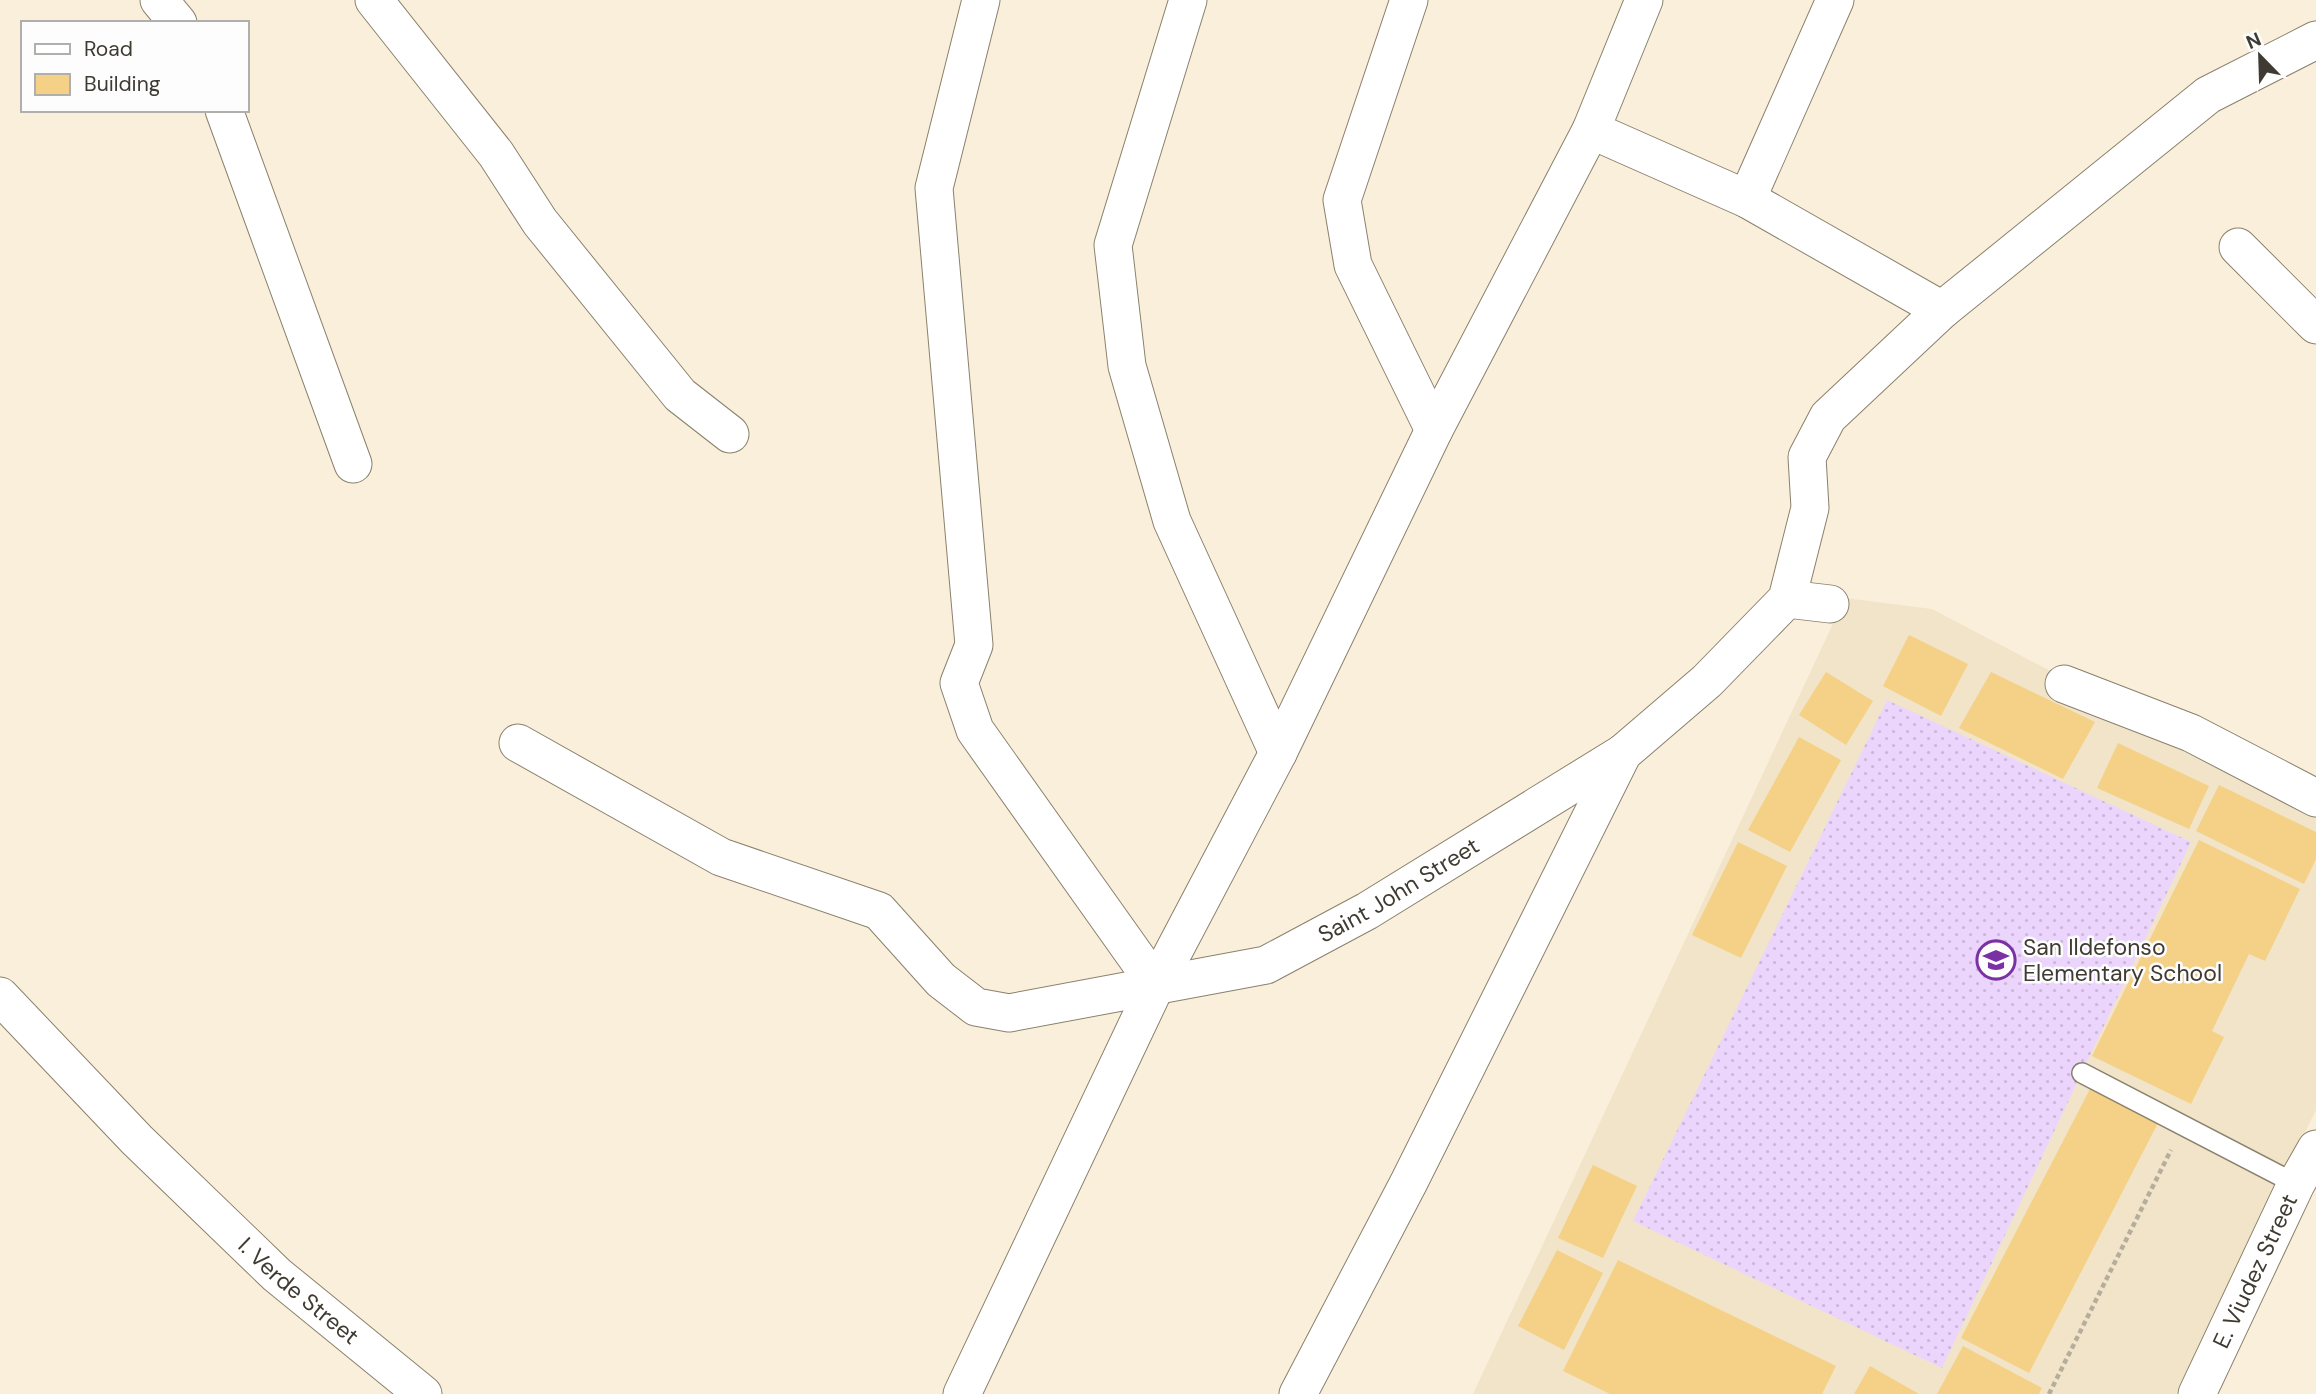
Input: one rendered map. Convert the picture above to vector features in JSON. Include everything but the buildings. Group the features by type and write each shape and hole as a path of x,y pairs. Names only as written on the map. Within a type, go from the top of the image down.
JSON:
{"street":[{"path":"159,0 176,21"},
{"path":"374,0 496,154 540,222 680,395 730,434"},
{"path":"981,0 934,188 974,645 959,683 975,730 1156,985"},
{"path":"1188,0 1113,245 1127,366 1172,521 1278,753"},
{"path":"1409,0 1342,200 1353,265 1434,430"},
{"path":"962,1394 1156,985 1278,753 1434,430 1591,130 1644,0"},
{"path":"1747,199 1835,0"},
{"path":"1298,1394 1409,1182 1623,752 1707,681 1787,599 1810,508 1807,457 1828,417 1942,310 2207,95 2316,40"},
{"path":"225,112 353,464"},
{"path":"1591,130 1747,199 1942,310"},
{"path":"2238,247 2316,326"},
{"path":"1787,599 1829,604"},
{"path":"2064,684 2191,733 2316,798"},
{"name":"Saint John Street","path":"518,743 721,858 879,911 941,980 976,1007 1009,1013 1266,965 1367,911 1623,752"},
{"name":"I. Verde Street","path":"0,996 137,1140 276,1275 423,1394"},
{"name":"E. Viudez Street","path":"2197,1394 2316,1149"}],"lane":[{"path":"2082,1073 2297,1184"}],"path":[{"path":"2049,1394 2183,1125"}],"shaded area":[{"name":"San Ildefonso Elementary School","path":"1845,598 1932,609 2316,810 2316,1110 2176,1394 1473,1394"},
{"path":"1887,700 2191,842 1942,1368 1633,1221"}],"place":[{"name":"San Ildefonso Elementary School","path":"1996,960"}]}
